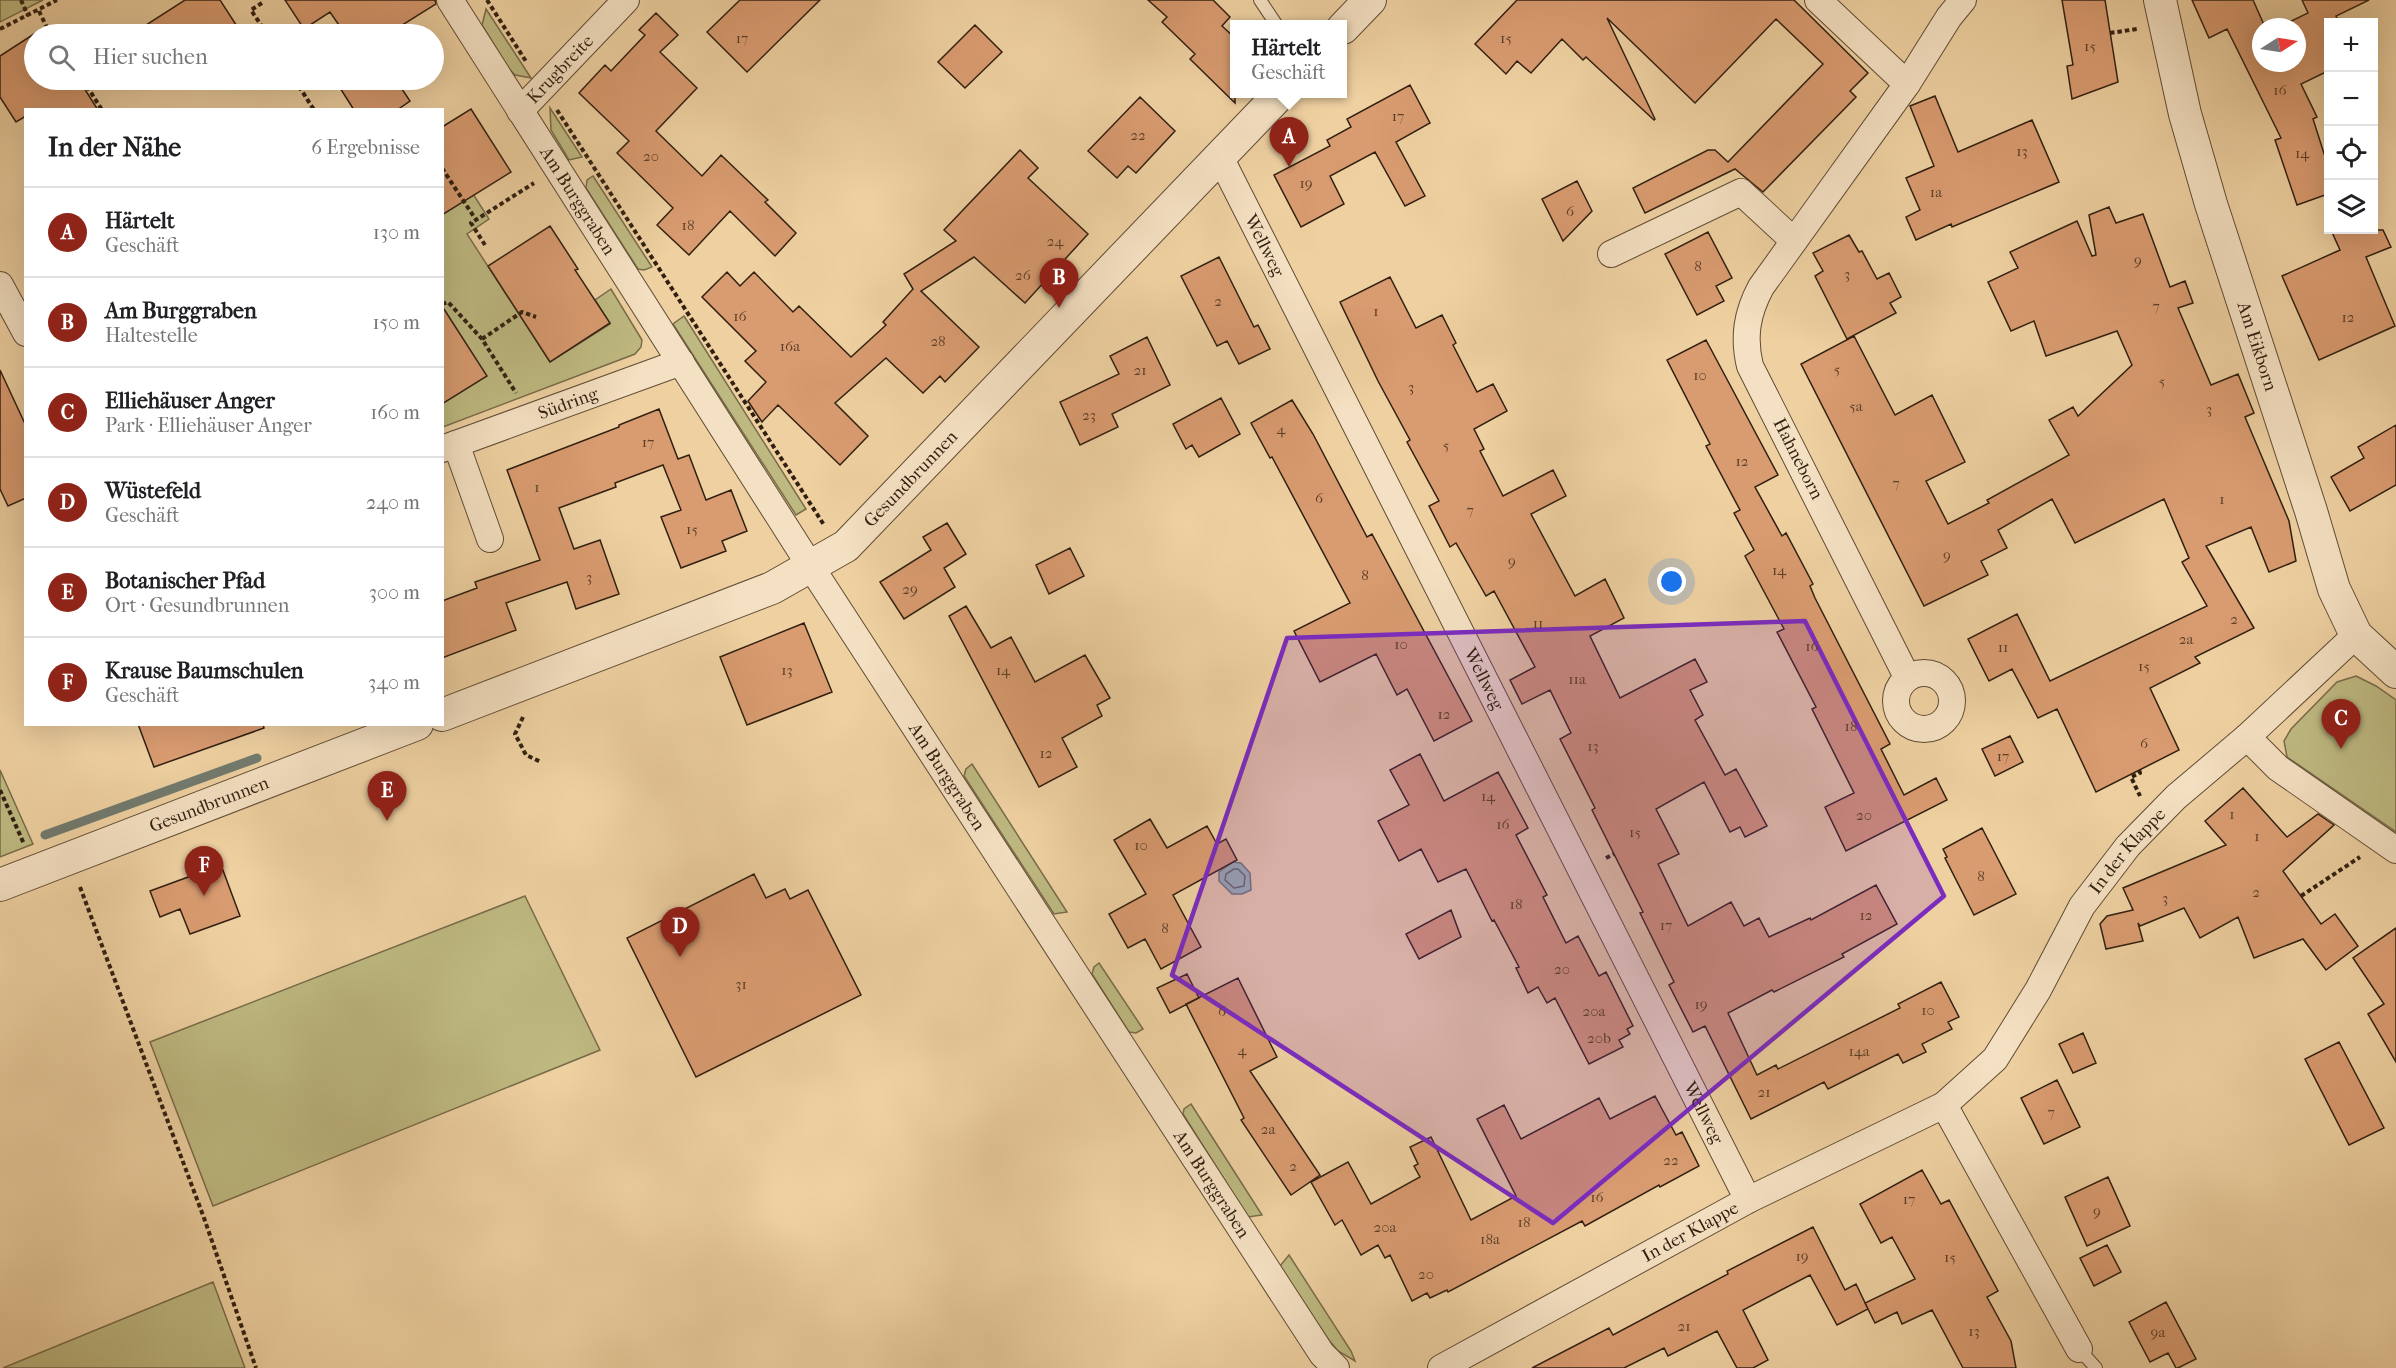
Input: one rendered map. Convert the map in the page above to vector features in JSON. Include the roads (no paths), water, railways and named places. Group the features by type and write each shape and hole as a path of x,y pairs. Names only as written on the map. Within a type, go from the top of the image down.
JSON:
{"street":[{"name":"Am Burggraben","path":"450,0 811,567 1322,1354 1336,1368"},
{"name":"Krugbreite","path":"520,111 626,0"},
{"path":"1347,24 1370,0"},
{"path":"1818,0 1907,84"},
{"name":"Hahneborn","path":"1907,677 1750,366 1746,350 1746,334 1753,301 1761,287 1907,84 1949,17 1963,0"},
{"name":"Am Eikborn","path":"2160,0 2186,114 2211,204 2311,511 2334,589 2356,635 2396,672"},
{"name":"Gesundbrunnen","path":"444,714 772,588 846,546 1275,98"},
{"name":"Wellweg","path":"1220,157 1748,1200"},
{"path":"1611,254 1741,192 1794,241"},
{"path":"0,285 24,329"},
{"name":"Südring","path":"490,539 449,447 681,362"},
{"name":"In der Klappe","path":"1441,1368 1748,1200 1944,1105 1995,1059 2038,990 2082,906 2128,846 2176,796 2247,737 2356,635"},
{"name":"Gesundbrunnen","path":"0,885 412,726"},
{"path":"2247,737 2278,768 2390,845"},
{"path":"1944,1105 2079,1349"}],"lane":[{"path":"1260,0 1273,20"},
{"path":"2079,1349 2096,1368"}],"water":[{"path":"1233,862 1241,863 1250,873 1251,890 1242,894 1232,894 1219,881 1219,872"}],"waterway":[{"path":"45,835 257,758"}],"place":[{"name":"Härtelt","path":"1289,167"},
{"name":"Am Burggraben","path":"1059,308"},
{"name":"Elliehäuser Anger","path":"2341,749"},
{"name":"Botanischer Pfad","path":"387,821"},
{"name":"Krause Baumschulen","path":"204,896"},
{"name":"Wüstefeld","path":"680,957"}]}
